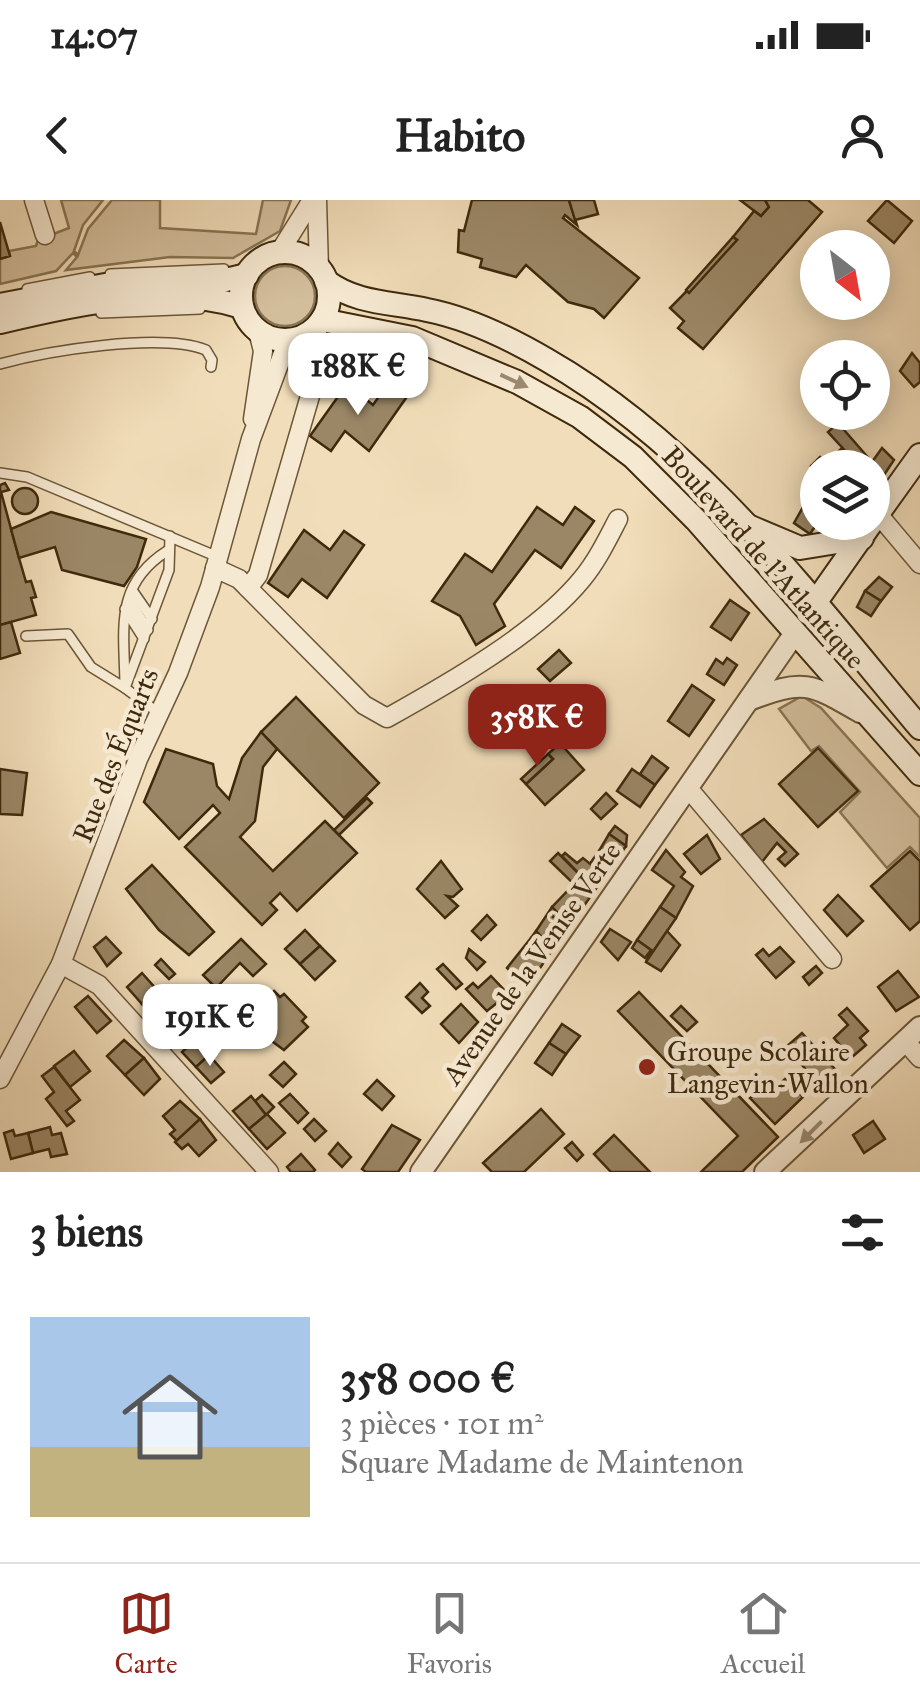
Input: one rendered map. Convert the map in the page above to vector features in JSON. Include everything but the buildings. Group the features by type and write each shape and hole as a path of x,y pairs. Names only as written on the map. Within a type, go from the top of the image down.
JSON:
{"main road":[{"path":"0,305 104,285 217,282 252,269 279,253 301,256 323,275 328,308 322,320 302,337 288,340 216,301 142,300 79,306 0,322"},
{"path":"249,318 252,269"},
{"name":"Boulevard de l'Atlantique","path":"323,275 358,298 430,310 544,358 650,434 744,524 920,728"},
{"name":"Boulevard de l'Atlantique","path":"322,320 440,348 580,418 666,488 920,774"},
{"name":"Avenue de la Venise Verte","path":"890,497 920,455"},
{"path":"744,524 800,548 824,540"},
{"name":"Avenue de la Venise Verte","path":"795,633 860,540"}],"street":[{"path":"34,200 45,235"},
{"path":"279,253 315,200"},
{"path":"315,200 323,275"},
{"name":"Rue des Équarts","path":"249,318 262,351 251,439"},
{"name":"Rue des Équarts","path":"0,1079 61,964 138,759 160,714 217,562 251,439 288,340"},
{"path":"248,588 258,575 312,390"},
{"path":"217,562 364,705 387,718 479,661 566,597 596,562 618,520"},
{"path":"890,540 920,564"},
{"name":"Avenue de la Venise Verte","path":"421,1172 795,633"},
{"path":"747,701 788,685 806,684 868,716"},
{"path":"688,788 832,959"},
{"path":"61,964 99,985 270,1172"},
{"path":"765,1172 913,1034 920,1058"}],"lane":[{"path":"0,295 106,275 252,269"},
{"path":"0,332 65,317 128,310 216,310 249,318"},
{"path":"0,364 60,351 175,345 206,350 211,367"},
{"path":"0,473 27,477 170,536 217,562"},
{"path":"125,688 169,570 170,536"},
{"path":"125,688 120,628 128,600 152,561 167,551"},
{"path":"128,600 148,629"},
{"path":"128,600 148,629"},
{"path":"26,636 68,634 91,667 160,714"}],"shaded area":[{"path":"61,200 103,200 83,225 74,251 78,255 88,229 112,200 160,200 160,228 256,234 263,200 291,200 280,231 233,258 170,257 66,270 77,257 73,253 56,271 0,284 0,259 10,256 9,251 36,246 38,240 69,228"},
{"path":"285,266 307,274 315,296 307,318 285,326 263,318 255,296 263,274"},
{"path":"802,696 821,708 920,818 920,857 910,847 887,868 840,812 860,792 819,746 811,751 779,709"}],"place":[{"name":"Groupe Scolaire Langevin-Wallon","path":"647,1067"}]}
